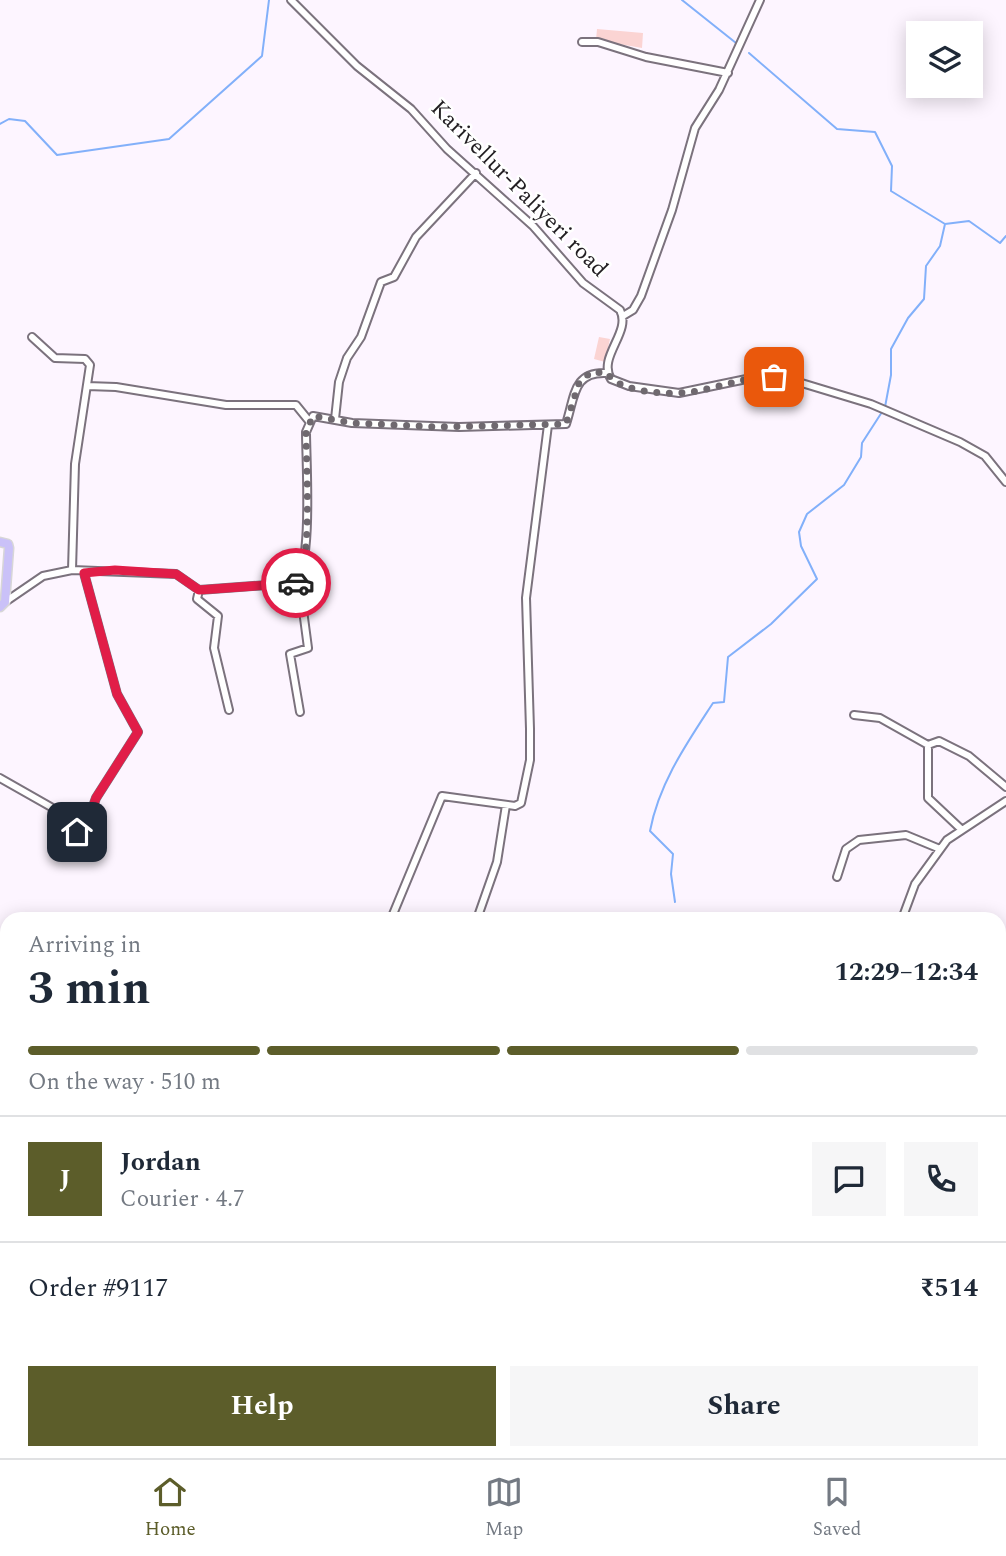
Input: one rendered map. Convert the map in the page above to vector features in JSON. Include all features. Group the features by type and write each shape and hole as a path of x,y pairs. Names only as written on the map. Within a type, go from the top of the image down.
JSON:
{"main road":[{"path":"0,542 8,544 9,548 3,604"}],"street":[{"name":"Karivellur-Paliyeri road","path":"291,0 357,66 411,109 447,149 477,173 533,226 583,283 620,310 623,316"},
{"path":"607,373 623,316 633,310 641,296 672,210 695,128 727,73 760,0"},
{"path":"582,42 598,42 646,57 727,73"},
{"path":"335,419 339,382 347,358 361,337 381,282 394,277 415,237 477,173"},
{"path":"32,337 55,358 85,359 90,365 75,464 72,570"},
{"path":"300,712 290,654 308,648 299,580 307,547 306,432 313,416 352,423 459,427 566,424 579,383 591,372 607,373 615,381 629,386 679,393 744,378 774,377 878,407 985,456 1006,482"},
{"path":"87,386 116,387 226,405 296,405 309,421"},
{"path":"394,912 442,796 515,806 521,803 530,760 530,661 526,598 548,425"},
{"path":"3,604 43,576 72,570 84,573 115,570 176,574 199,590 285,585 299,580"},
{"path":"0,778 51,807 64,822 84,832 96,798 138,732 117,694 84,573"},
{"path":"199,590 197,599 218,616 214,648 229,710"},
{"path":"854,715 880,718 928,746"},
{"path":"928,746 939,741 969,756 1006,787"},
{"path":"928,746 928,798 962,830"},
{"path":"905,912 915,884 947,840 1006,801"},
{"path":"479,912 497,862 506,805"},
{"path":"837,877 846,849 859,840 906,835 940,849"}],"shaded area":[{"path":"597,29 643,33 642,48 596,40"},
{"path":"599,337 610,339 605,362 594,359"}],"waterway":[{"path":"0,124 9,119 25,121 57,155 169,139 262,56 269,0"},
{"path":"682,0 736,43"},
{"path":"749,53 837,129 875,132 892,166 891,191 945,224 969,221 1000,243 1006,236"},
{"path":"885,407 891,375 891,349 908,318 924,299 926,266 940,246 945,224"},
{"path":"675,902 671,874 673,854 650,831 660,796 675,764 713,703 724,702 728,657 771,624 817,579 801,546 799,532 807,514 844,485 861,457 862,443 882,412"}],"way so far":[{"path":"296,583 303,570 307,547 306,432 313,416 352,423 439,427 566,424 579,383 591,372 607,373 611,379 629,386 679,393 744,378 774,377"}],"route":[{"path":"77,832 84,832 87,828 96,798 120,765 138,732 135,722 126,712 117,694 84,573 115,570 176,574 199,590 296,583"}]}
